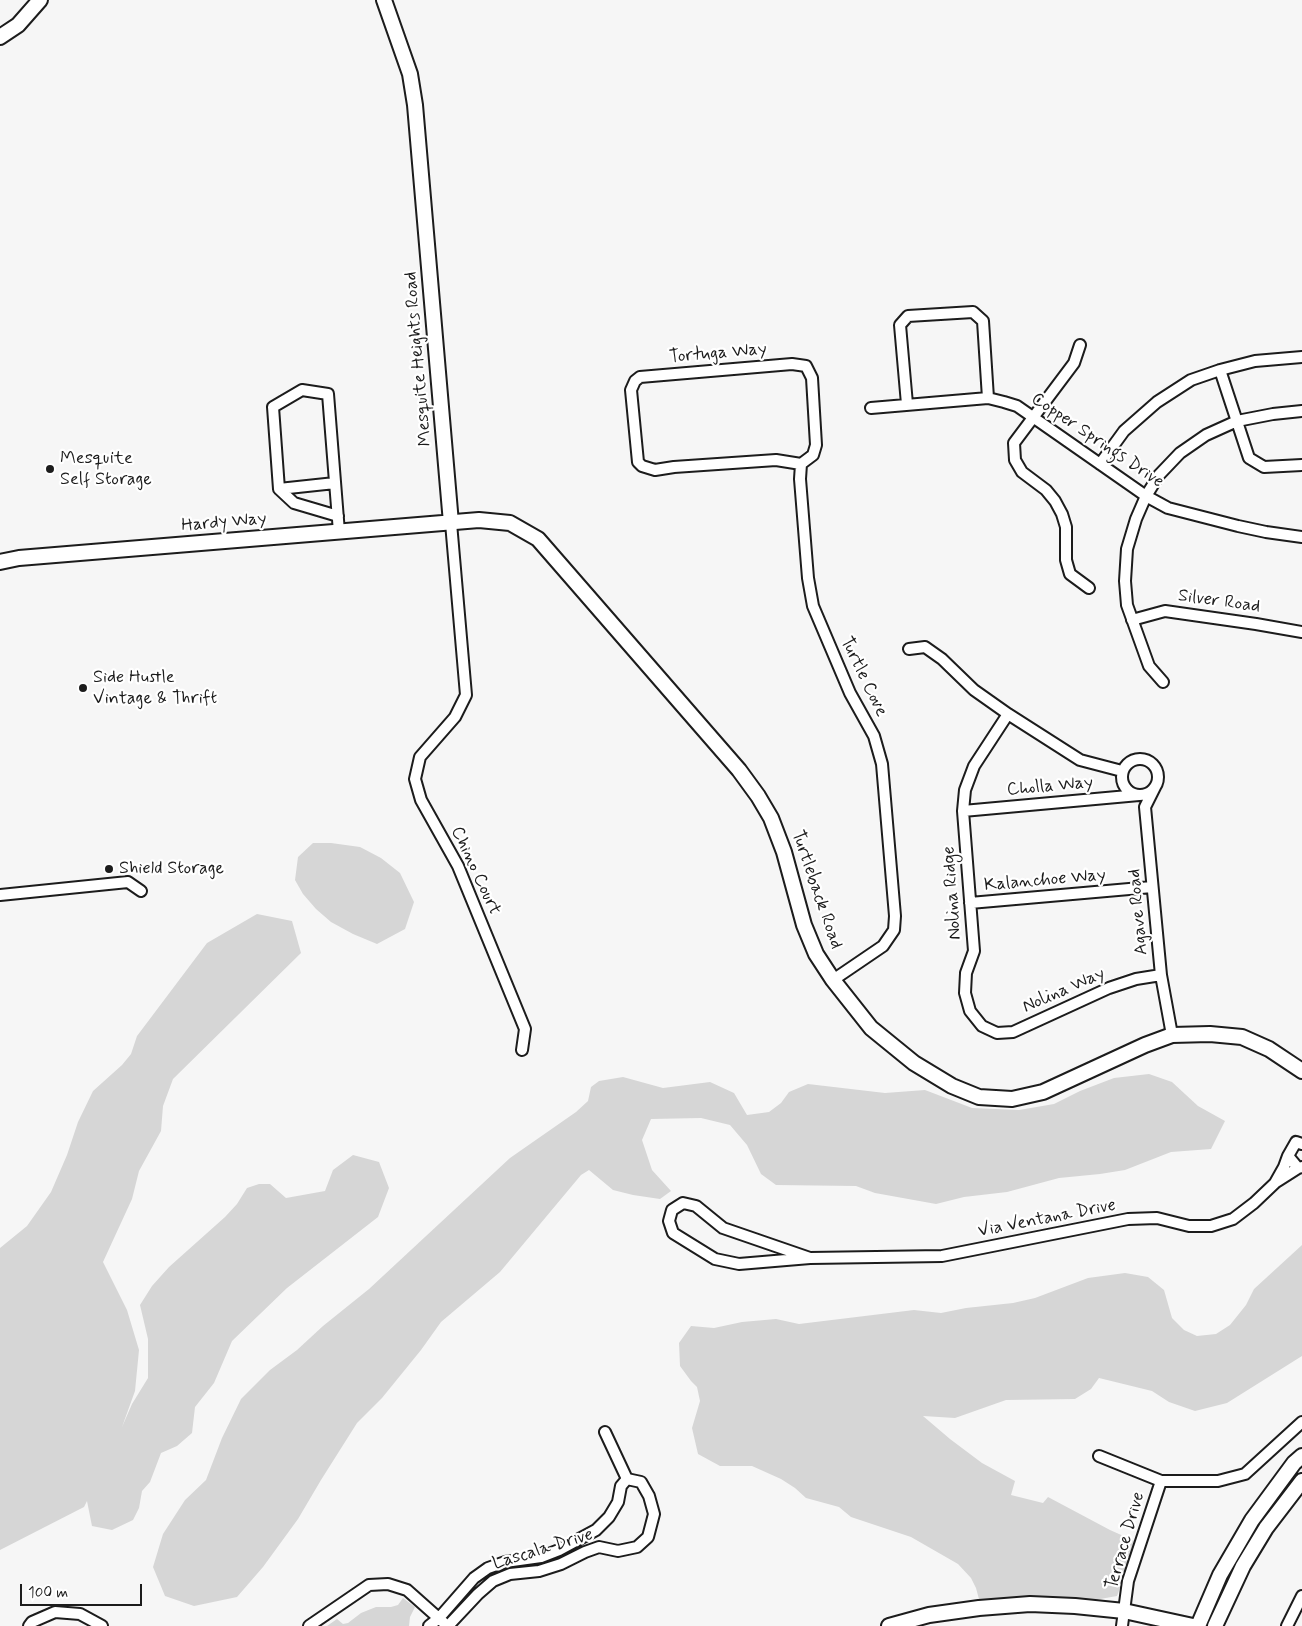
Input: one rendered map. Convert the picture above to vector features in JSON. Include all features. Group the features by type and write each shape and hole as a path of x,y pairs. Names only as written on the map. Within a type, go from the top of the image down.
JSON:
{"main road":[{"path":"0,37 18,25 40,0"},
{"name":"Mesquite Heights Road","path":"384,0 410,74 416,105 452,522"},
{"name":"Turtleback Road","path":"452,522 479,520 510,523 538,539 739,770 771,818 784,852 804,924 813,948 833,980 871,1028 914,1064 952,1086 979,1098 1012,1099 1043,1092 1145,1045 1172,1035 1210,1034 1242,1037 1269,1049 1302,1071"},
{"name":"Hardy Way","path":"0,562 452,522"},
{"path":"1198,1626 1220,1575 1252,1520 1294,1463 1302,1456"},
{"path":"1215,1626 1243,1566 1266,1528 1302,1481"},
{"path":"889,1626 929,1615 979,1608 1030,1604 1075,1606 1124,1612 1193,1626"}],"street":[{"path":"907,404 900,325 908,316 973,312 983,321 988,398"},
{"path":"1080,345 1074,363 1014,443 1015,460 1022,472 1046,490 1062,514 1066,527 1066,560 1070,574 1089,588"},
{"path":"1100,464 1124,431 1157,402 1191,380 1255,361 1302,358"},
{"name":"Tortuga Way","path":"792,364 806,366 812,378 816,446 813,455 801,464 776,460 655,470 642,466 638,462 631,390 635,381 640,377 792,364"},
{"path":"1220,370 1249,458 1264,467 1302,465"},
{"path":"338,516 294,503 280,489 273,407 302,390 328,394 338,516 339,532"},
{"name":"Copper Springs Drive","path":"871,408 988,398 1017,406 1146,496 1168,508 1247,528 1302,537"},
{"path":"1163,682 1149,666 1127,605 1125,582 1127,549 1136,519 1146,496 1159,475 1180,453 1206,435 1237,421 1302,411"},
{"name":"Turtle Cove","path":"801,464 802,508 808,578 813,606 850,693 874,736 882,764 895,916 894,930 883,946 833,980"},
{"path":"280,489 335,483"},
{"name":"Mesquite Heights Road","path":"452,522 466,695 455,717"},
{"name":"Silver Road","path":"1132,620 1165,611 1302,632"},
{"path":"909,649 925,647 942,659 974,690 1080,760 1122,771"},
{"name":"Nolina Ridge","path":"982,1026 970,1010 965,993 966,973 974,951 963,811 965,790 974,766 1008,714"},
{"name":"Chino Court","path":"455,717 420,757 415,779 421,800 458,866 525,1029 522,1050"},
{"path":"1136,760 1150,762 1158,775 1155,787 1151,792 1139,795 1129,792 1121,778 1122,771 1130,762 1136,760"},
{"name":"Agave Road","path":"1155,787 1145,807 1161,975 1172,1035"},
{"name":"Cholla Way","path":"963,811 1139,795"},
{"path":"0,895 128,882 141,892"},
{"name":"Kalanchoe Way","path":"970,903 1152,888"},
{"name":"Nolina Way","path":"982,1026 997,1033 1014,1032 1109,988 1136,979 1161,975"},
{"path":"1300,1167 1288,1156 1296,1142 1302,1144"},
{"name":"Via Ventana Drive","path":"1275,1183 1288,1156"},
{"name":"Via Ventana Drive","path":"810,1258 723,1228 696,1206 683,1203 672,1210 669,1221 673,1233 715,1259 739,1264 810,1258 942,1256 1128,1219 1157,1218 1189,1226 1211,1226 1233,1220 1275,1183 1300,1167"},
{"path":"1099,1456 1161,1481 1218,1481 1246,1474 1302,1422"},
{"path":"605,1432 627,1479"},
{"name":"Lascala Drive","path":"309,1626 370,1585 388,1584 407,1590 439,1618 447,1626 493,1581 510,1574 539,1571 561,1564 599,1547 618,1551 637,1547 648,1537 654,1514 649,1496 641,1482 627,1479 621,1486 618,1502 609,1518 596,1530 559,1550 541,1557 505,1562 488,1568 474,1578 439,1618 430,1626"},
{"name":"Terrace Drive","path":"1122,1626 1128,1581 1161,1481"},
{"path":"1287,1626 1302,1596"},
{"path":"29,1626 32,1622 55,1612 80,1614 102,1626"}],"shaded area":[{"path":"313,843 331,843 360,847 381,858 400,873 414,902 405,929 377,944 331,922 316,909 303,894 295,880 298,857"},
{"path":"257,914 292,921 301,953 173,1079 163,1106 161,1131 139,1171 132,1199 103,1262 127,1310 139,1350 135,1391 122,1427 132,1404 148,1378 148,1339 140,1305 152,1286 169,1267 225,1217 237,1204 247,1188 259,1184 270,1184 286,1198 325,1191 333,1170 353,1155 379,1162 389,1188 378,1217 287,1288 232,1341 214,1383 195,1407 192,1433 177,1446 161,1453 150,1482 142,1491 139,1508 133,1520 112,1530 92,1526 87,1501 84,1507 0,1550 0,1248 27,1226 51,1192 67,1155 78,1122 93,1091 122,1065 131,1054 137,1036 207,943"},
{"path":"1149,1074 1172,1082 1198,1106 1225,1121 1211,1149 1171,1152 1125,1170 1059,1178 1007,1192 964,1197 936,1204 875,1193 856,1186 776,1185 761,1174 747,1145 730,1125 701,1118 651,1119 642,1140 652,1170 671,1191 660,1199 633,1195 613,1190 589,1170 581,1175 500,1272 441,1322 382,1398 357,1423 298,1519 263,1567 237,1597 194,1606 165,1596 153,1567 163,1534 185,1500 206,1480 222,1438 241,1399 270,1370 297,1350 323,1326 369,1289 510,1158 576,1112 588,1101 591,1087 599,1081 623,1077 663,1088 710,1082 734,1093 747,1115 769,1112 781,1103 789,1092 808,1084 885,1093 925,1090 972,1108 1019,1110 1054,1104 1080,1091 1114,1078"},
{"path":"1302,1245 1302,1356 1227,1403 1195,1411 1169,1402 1152,1391 1099,1378 1091,1389 1075,1399 1006,1400 955,1418 923,1416 982,1463 1015,1481 1011,1495 1043,1503 1048,1497 1137,1542 1117,1596 1089,1601 980,1603 971,1578 958,1564 911,1537 851,1517 839,1507 806,1498 781,1479 752,1466 720,1466 698,1454 692,1428 700,1401 697,1387 680,1366 679,1343 691,1326 714,1328 742,1322 776,1319 799,1324 914,1310 941,1313 966,1308 1013,1303 1035,1298 1088,1278 1125,1273 1148,1277 1164,1290 1172,1318 1184,1330 1197,1336 1216,1334 1230,1325 1246,1305 1254,1289"},
{"path":"403,1598 415,1607 410,1617 409,1626 327,1626 337,1619 343,1624 348,1623 361,1613 376,1607 398,1605"}],"place":[{"name":"Mesquite Self Storage","path":"50,469"},
{"name":"Side Hustle Vintage & Thrift","path":"83,688"},
{"name":"Shield Storage","path":"109,869"}]}
